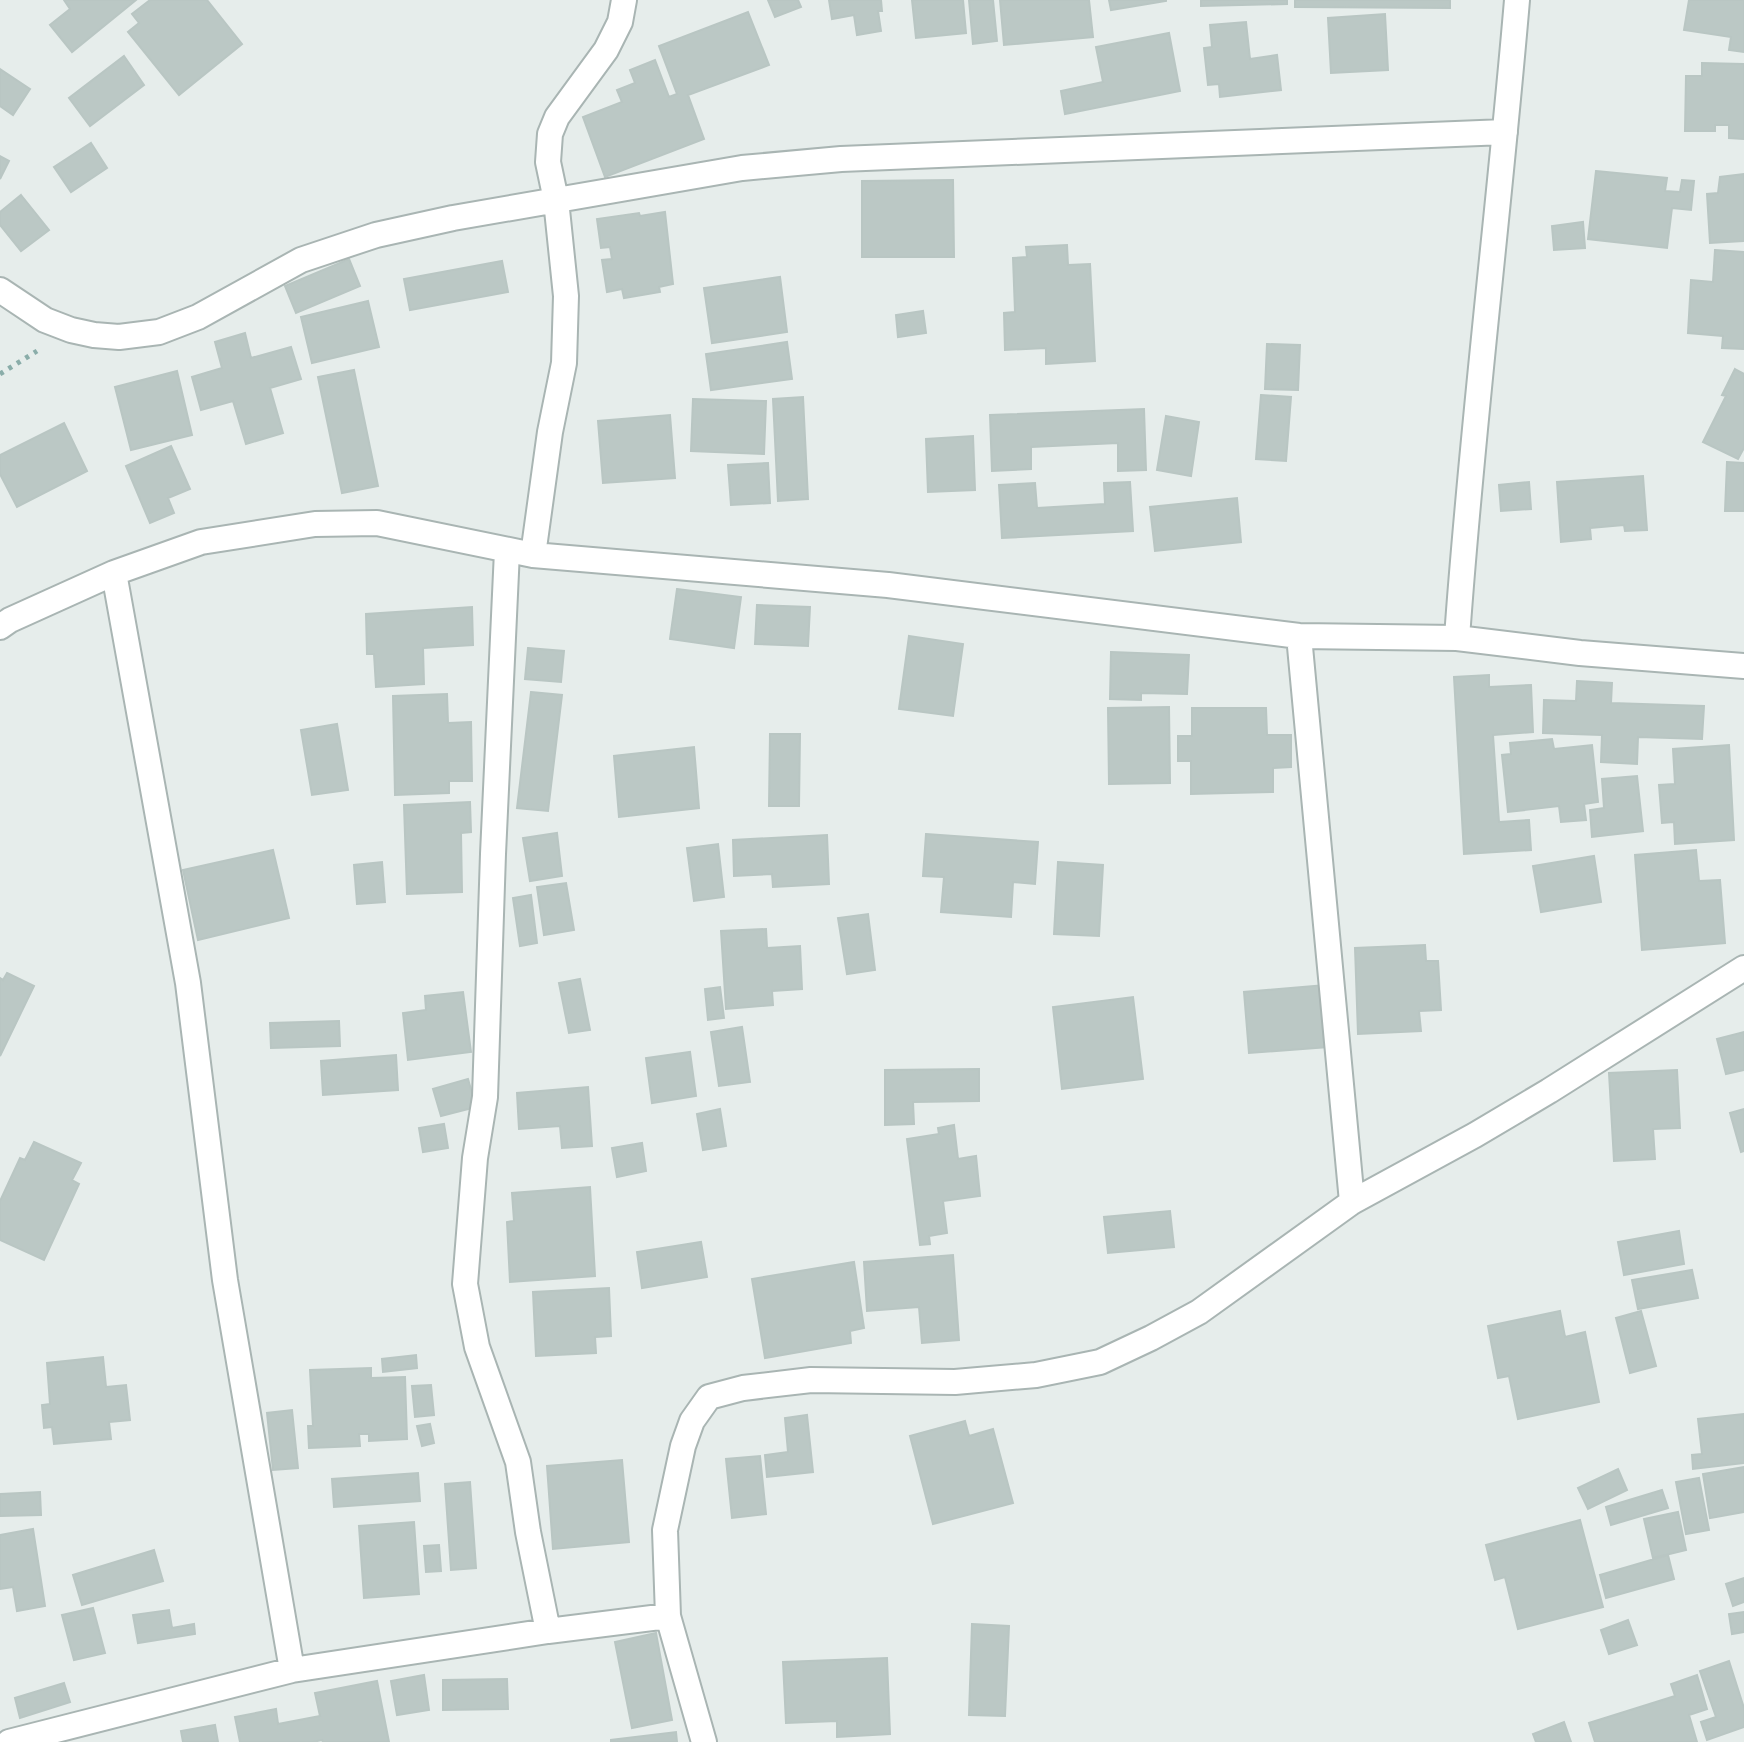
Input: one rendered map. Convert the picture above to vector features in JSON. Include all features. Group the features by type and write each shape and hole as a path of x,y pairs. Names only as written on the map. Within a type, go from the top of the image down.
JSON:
{"street":[{"path":"533,555 550,432 564,363 566,296 556,200 548,162 550,134 557,117 606,50 620,22 624,0"},
{"path":"1457,638 1482,338 1517,0"},
{"path":"0,290 45,320 71,330 119,337 159,332 198,317 301,260 376,235 453,218 742,168 841,159 1505,132"},
{"path":"0,627 114,573 201,542 315,524 377,523 533,555 888,585 1299,636 1457,638 1580,653 1744,666"},
{"path":"507,551 485,1097 475,1158 465,1284 477,1347 518,1462 548,1631"},
{"path":"114,573 188,983 225,1280 292,1670"},
{"path":"1299,636 1352,1202"},
{"path":"704,1742 668,1616 665,1530 683,1446 692,1421 709,1397 743,1388 811,1380 955,1382 1036,1375 1100,1362 1199,1312 1352,1202 1524,1106 1744,968"},
{"path":"9,1742 292,1670 668,1616"}],"building":[{"path":"64,0 136,0 72,52 50,25 70,9"},
{"path":"150,0 207,0 242,44 179,95 128,32 139,23 132,14"},
{"path":"768,0 798,0 801,7 775,17"},
{"path":"829,0 881,0 882,11 878,11 881,31 857,35 854,15 832,19"},
{"path":"912,0 963,0 966,33 916,38"},
{"path":"969,0 993,0 997,41 973,44"},
{"path":"1000,0 1089,0 1093,37 1004,45"},
{"path":"1109,0 1166,0 1166,1 1111,10"},
{"path":"1201,0 1287,0 1287,4 1201,6"},
{"path":"1295,0 1450,0 1450,8 1295,7"},
{"path":"1689,0 1744,0 1744,52 1729,50 1731,37 1684,30"},
{"path":"748,12 769,65 688,95 704,139 605,177 583,117 622,102 617,90 635,83 630,70 655,60 669,97 677,94 659,46"},
{"path":"1385,14 1388,70 1331,73 1328,18"},
{"path":"1246,22 1250,59 1277,55 1281,90 1220,97 1219,84 1208,85 1204,48 1212,47 1210,25"},
{"path":"1169,33 1180,91 1065,114 1061,91 1103,82 1096,47"},
{"path":"124,56 144,85 90,126 69,98"},
{"path":"1702,63 1744,64 1744,139 1729,138 1729,125 1715,125 1715,131 1685,131 1686,76 1702,76"},
{"path":"0,69 30,89 13,115 0,106"},
{"path":"91,143 107,168 71,192 54,167"},
{"path":"0,156 9,161 0,179"},
{"path":"1596,171 1667,178 1665,191 1680,192 1682,180 1694,181 1691,210 1672,208 1667,248 1588,239"},
{"path":"1744,174 1744,241 1710,243 1707,194 1718,193 1720,177"},
{"path":"953,180 954,257 862,257 862,181"},
{"path":"21,195 49,230 21,251 0,225 0,212"},
{"path":"665,212 673,284 659,287 660,292 624,298 622,289 607,292 602,260 612,259 610,247 601,248 597,219"},
{"path":"1583,222 1585,248 1554,250 1552,226"},
{"path":"1067,245 1068,265 1090,264 1095,361 1046,364 1046,348 1005,350 1004,313 1015,312 1013,258 1027,257 1026,247"},
{"path":"1715,250 1744,252 1744,349 1722,348 1723,336 1688,333 1691,280 1713,282"},
{"path":"349,259 360,286 296,313 285,286"},
{"path":"502,261 508,292 410,310 404,279"},
{"path":"780,277 787,332 712,343 704,288"},
{"path":"368,301 379,347 312,363 301,317"},
{"path":"923,311 926,333 898,337 896,315"},
{"path":"245,333 251,358 291,347 301,379 270,388 283,433 246,444 233,401 201,410 192,377 222,368 215,342"},
{"path":"787,342 792,379 711,390 706,354"},
{"path":"1267,344 1300,345 1298,390 1265,389"},
{"path":"1735,369 1744,374 1744,448 1738,459 1703,442 1726,396 1722,395"},
{"path":"354,370 378,486 342,493 318,377"},
{"path":"177,371 192,435 131,450 115,387"},
{"path":"1261,395 1291,397 1286,461 1256,459"},
{"path":"803,397 808,499 778,501 773,399"},
{"path":"693,399 766,401 764,454 691,451"},
{"path":"1144,409 1146,470 1118,471 1118,443 1031,447 1031,469 992,471 990,415"},
{"path":"670,415 675,478 603,483 598,421"},
{"path":"1166,416 1199,422 1191,476 1157,470"},
{"path":"64,423 87,471 17,507 0,474 0,455"},
{"path":"973,436 975,490 928,492 926,439"},
{"path":"171,446 190,489 168,498 174,513 150,523 126,466"},
{"path":"1727,462 1744,463 1744,511 1725,511"},
{"path":"768,463 770,503 731,505 728,465"},
{"path":"1643,476 1647,530 1625,531 1624,525 1590,528 1591,539 1561,542 1557,482"},
{"path":"1130,482 1133,531 1002,538 999,485 1035,483 1037,508 1105,504 1104,483"},
{"path":"1529,482 1531,509 1501,511 1499,485"},
{"path":"1237,498 1241,542 1155,551 1150,507"},
{"path":"677,589 741,597 734,648 670,639"},
{"path":"757,605 810,607 808,646 755,644"},
{"path":"472,607 473,645 423,648 424,684 376,687 374,654 367,654 366,614"},
{"path":"909,636 963,644 953,716 899,709"},
{"path":"528,648 564,651 561,682 525,679"},
{"path":"1111,652 1189,655 1187,694 1141,693 1141,700 1110,699"},
{"path":"1489,675 1489,687 1531,685 1533,732 1493,735 1499,822 1529,820 1531,850 1464,854 1454,677"},
{"path":"1577,681 1612,683 1611,703 1704,706 1702,739 1638,737 1637,764 1601,762 1602,735 1543,733 1544,700 1576,701"},
{"path":"531,692 562,695 548,811 517,808"},
{"path":"447,694 448,723 471,722 472,781 449,781 449,793 395,795 393,696"},
{"path":"1169,707 1170,783 1109,784 1108,708"},
{"path":"1192,708 1266,708 1267,735 1291,735 1291,767 1273,768 1273,792 1191,794 1191,761 1178,761 1178,736 1192,736"},
{"path":"337,724 348,790 312,795 301,730"},
{"path":"770,734 800,734 799,806 769,806"},
{"path":"1552,739 1554,749 1592,745 1598,802 1584,804 1586,820 1561,822 1559,806 1508,812 1502,755 1511,754 1510,743"},
{"path":"1729,745 1734,840 1675,844 1674,822 1662,823 1659,785 1675,784 1673,749"},
{"path":"694,747 699,808 619,817 614,756"},
{"path":"1637,776 1643,831 1592,837 1590,810 1604,808 1602,779"},
{"path":"470,802 471,832 461,833 462,892 407,894 404,805"},
{"path":"557,833 562,876 530,881 523,838"},
{"path":"926,834 1038,842 1035,884 1013,882 1011,917 941,912 944,877 923,876"},
{"path":"827,835 829,884 773,887 772,874 734,876 733,840"},
{"path":"718,844 724,897 694,901 687,848"},
{"path":"273,850 289,918 198,940 183,870"},
{"path":"1696,850 1699,881 1720,880 1725,943 1642,950 1635,855"},
{"path":"1594,856 1601,902 1541,912 1533,866"},
{"path":"382,862 385,902 357,904 354,865"},
{"path":"1058,862 1103,865 1099,936 1054,934"},
{"path":"566,883 574,930 544,935 537,887"},
{"path":"531,895 537,943 520,946 513,898"},
{"path":"868,914 875,970 847,974 838,918"},
{"path":"766,929 767,948 800,946 802,989 772,991 773,1005 726,1009 721,931"},
{"path":"1425,945 1426,961 1438,961 1441,1010 1419,1011 1421,1031 1358,1034 1355,948"},
{"path":"7,973 34,986 0,1056 0,978 3,980"},
{"path":"580,979 590,1030 569,1033 559,983"},
{"path":"1325,985 1328,1047 1249,1053 1244,992"},
{"path":"720,987 724,1018 708,1020 705,989"},
{"path":"463,992 471,1052 408,1060 403,1013 426,1010 425,996"},
{"path":"1133,997 1143,1079 1062,1089 1053,1007"},
{"path":"339,1021 340,1046 271,1048 270,1023"},
{"path":"742,1027 750,1082 719,1086 711,1032"},
{"path":"1744,1032 1744,1070 1726,1074 1717,1039"},
{"path":"690,1052 696,1096 652,1103 646,1058"},
{"path":"396,1055 398,1090 323,1095 321,1061"},
{"path":"979,1069 979,1101 913,1102 914,1124 885,1125 885,1070"},
{"path":"1677,1070 1680,1128 1653,1129 1655,1159 1614,1161 1609,1073"},
{"path":"468,1079 476,1107 441,1116 433,1089"},
{"path":"588,1087 592,1146 562,1148 560,1126 519,1129 517,1093"},
{"path":"720,1109 726,1146 703,1150 697,1114"},
{"path":"1744,1109 1744,1151 1741,1152 1730,1113"},
{"path":"444,1124 448,1148 423,1152 419,1128"},
{"path":"954,1125 958,1159 976,1156 980,1196 943,1201 947,1233 929,1236 930,1244 920,1245 907,1139 939,1134 938,1128"},
{"path":"34,1142 81,1163 72,1180 79,1184 44,1260 0,1240 0,1201 20,1158 25,1160"},
{"path":"642,1143 646,1171 617,1177 612,1148"},
{"path":"590,1187 595,1276 510,1282 507,1222 514,1221 512,1193"},
{"path":"1170,1211 1174,1247 1108,1253 1104,1217"},
{"path":"1679,1231 1684,1264 1624,1275 1618,1242"},
{"path":"701,1242 707,1277 642,1288 637,1252"},
{"path":"953,1255 959,1340 922,1343 919,1307 867,1311 864,1262"},
{"path":"854,1262 864,1328 850,1331 851,1343 765,1358 752,1279"},
{"path":"1692,1270 1698,1298 1638,1309 1632,1280"},
{"path":"609,1288 611,1336 595,1337 596,1353 536,1356 533,1292"},
{"path":"1560,1311 1565,1337 1585,1332 1599,1402 1518,1419 1509,1376 1498,1378 1488,1326"},
{"path":"1641,1311 1656,1366 1630,1373 1616,1318"},
{"path":"416,1355 417,1368 383,1372 382,1359"},
{"path":"103,1357 106,1387 126,1385 130,1420 109,1422 111,1439 54,1444 52,1427 44,1428 42,1405 50,1404 47,1363"},
{"path":"371,1368 371,1378 405,1377 407,1439 369,1441 369,1434 359,1434 360,1446 309,1448 308,1426 313,1426 310,1370"},
{"path":"431,1385 434,1415 415,1417 412,1386"},
{"path":"292,1410 298,1468 273,1470 267,1413"},
{"path":"1744,1414 1744,1463 1693,1469 1692,1455 1702,1454 1698,1419"},
{"path":"807,1415 813,1472 767,1477 765,1455 788,1452 785,1418"},
{"path":"965,1421 969,1436 993,1429 1013,1503 933,1524 910,1436"},
{"path":"430,1424 434,1443 422,1446 417,1426"},
{"path":"760,1456 766,1514 732,1518 726,1459"},
{"path":"622,1460 629,1542 553,1549 547,1466"},
{"path":"1744,1467 1744,1512 1710,1518 1703,1474"},
{"path":"1618,1469 1627,1490 1588,1509 1578,1488"},
{"path":"418,1473 420,1501 334,1507 332,1479"},
{"path":"1699,1478 1709,1530 1686,1534 1676,1482"},
{"path":"470,1482 476,1568 451,1570 445,1484"},
{"path":"1662,1490 1668,1508 1611,1525 1606,1507"},
{"path":"40,1492 41,1515 0,1516 0,1494"},
{"path":"1678,1512 1686,1550 1653,1558 1644,1519"},
{"path":"1580,1520 1603,1607 1518,1629 1505,1577 1495,1580 1486,1545"},
{"path":"414,1522 419,1594 364,1598 359,1526"},
{"path":"33,1529 45,1606 17,1611 13,1587 0,1589 0,1535"},
{"path":"439,1545 441,1571 426,1572 424,1546"},
{"path":"154,1550 163,1581 82,1605 73,1575"},
{"path":"1668,1555 1674,1579 1606,1598 1600,1575"},
{"path":"1744,1578 1744,1602 1733,1606 1726,1584"},
{"path":"93,1608 105,1653 74,1660 62,1615"},
{"path":"169,1610 172,1628 194,1624 195,1634 138,1643 133,1615"},
{"path":"1744,1612 1744,1632 1732,1634 1729,1614"},
{"path":"1628,1620 1637,1645 1609,1654 1601,1630"},
{"path":"972,1624 1009,1626 1005,1716 969,1715"},
{"path":"656,1633 672,1720 632,1728 615,1642"},
{"path":"887,1658 890,1734 837,1737 837,1721 786,1723 783,1662"},
{"path":"1729,1661 1744,1708 1744,1727 1707,1740 1701,1722 1716,1717 1700,1671"},
{"path":"424,1675 429,1710 397,1715 391,1681"},
{"path":"1697,1675 1707,1709 1689,1715 1697,1742 1595,1742 1589,1723 1675,1696 1671,1684"},
{"path":"507,1679 508,1709 443,1710 443,1680"},
{"path":"377,1681 389,1742 240,1742 235,1717 276,1709 278,1724 320,1716 315,1693"},
{"path":"64,1683 70,1702 20,1718 15,1698"},
{"path":"1564,1722 1571,1742 1536,1742 1533,1734"},
{"path":"215,1725 218,1742 183,1742 181,1731"},
{"path":"676,1732 677,1742 611,1742 611,1740"}]}
